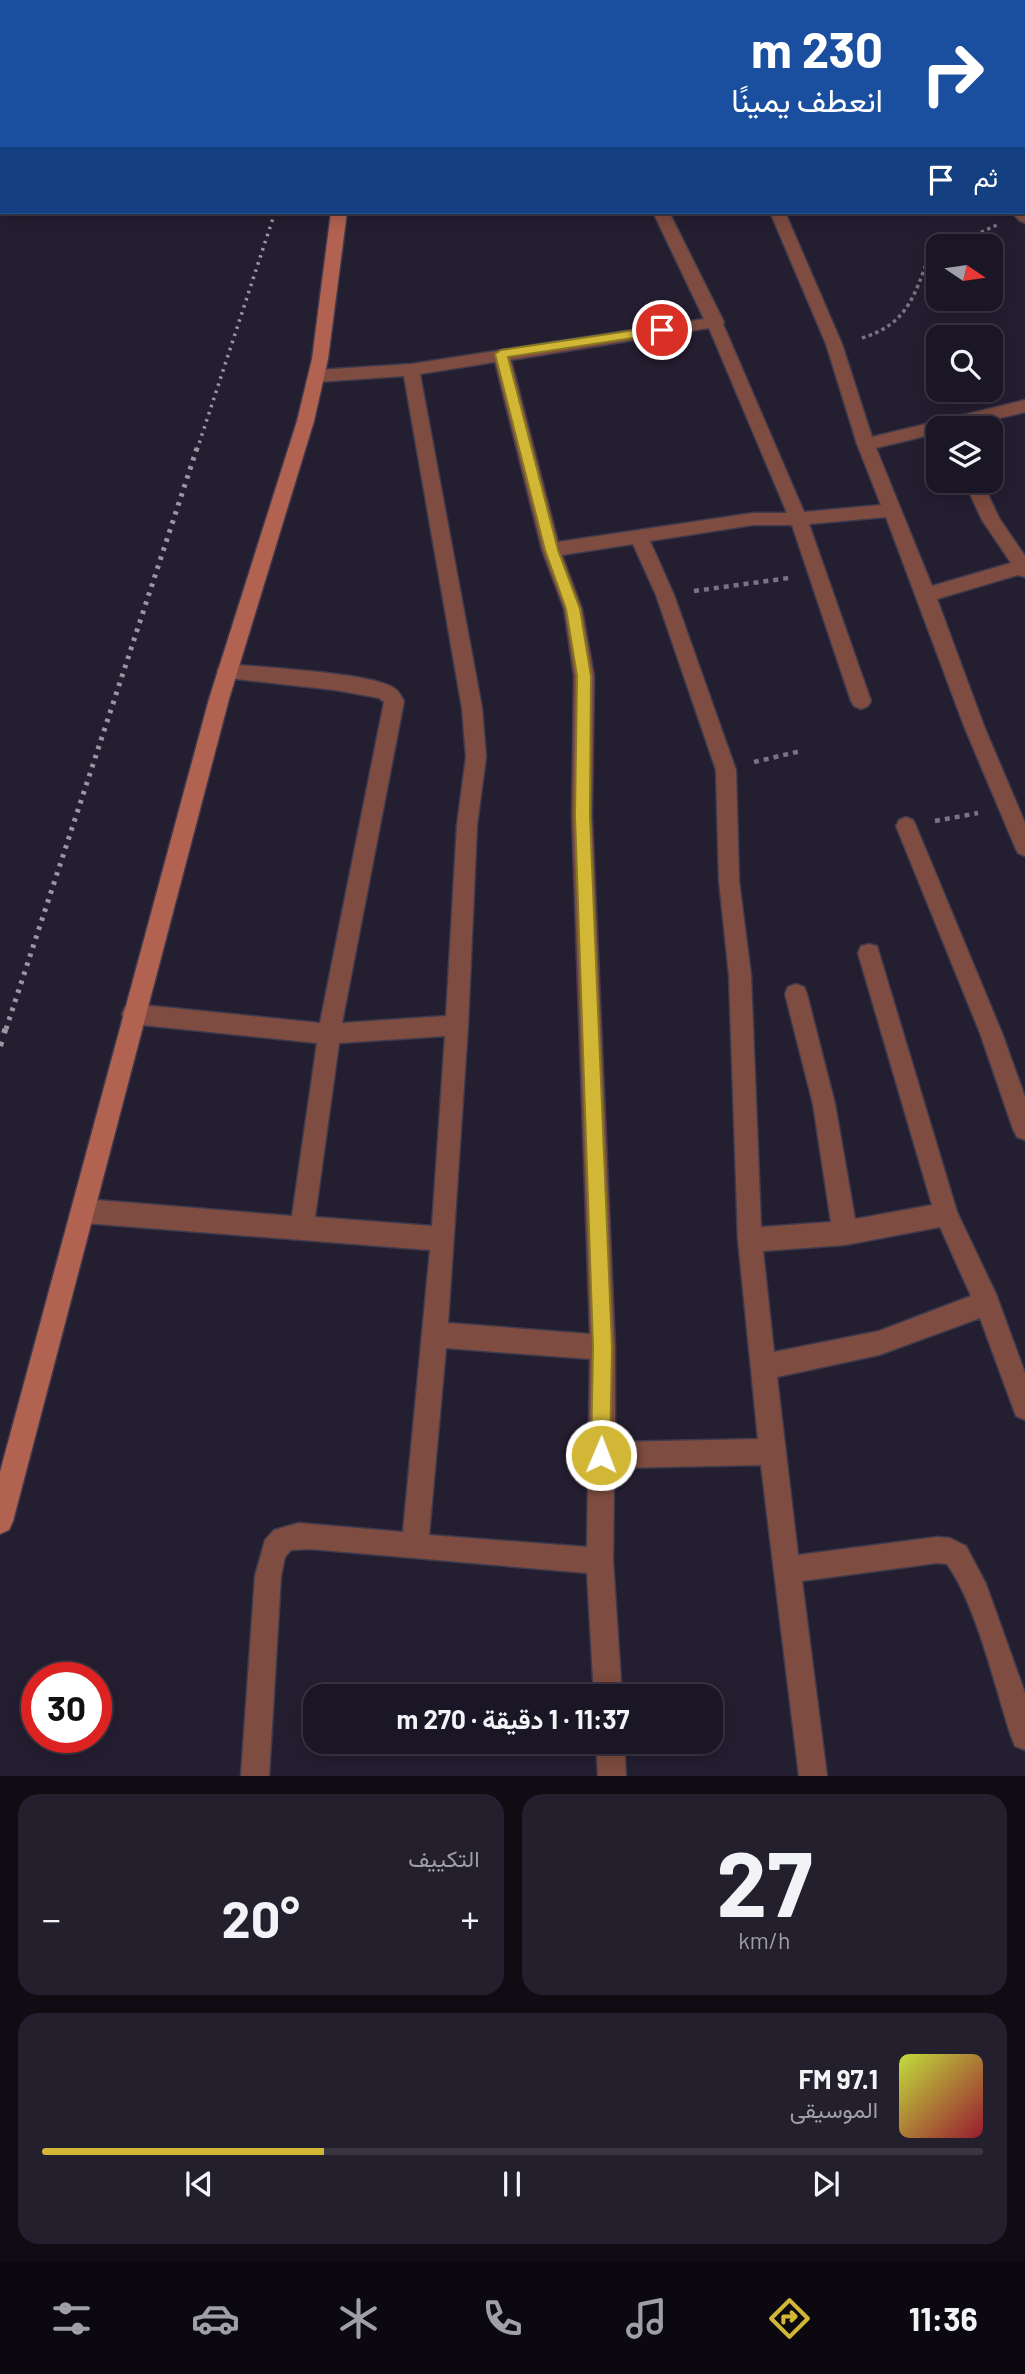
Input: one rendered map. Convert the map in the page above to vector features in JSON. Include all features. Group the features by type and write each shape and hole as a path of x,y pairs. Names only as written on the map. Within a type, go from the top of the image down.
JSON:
{"main road":[{"path":"0,1521 84,1211 133,1014 227,671 300,441 317,376 339,214"}],"street":[{"path":"662,214 716,322 797,519 819,574 861,701"},
{"path":"778,214 834,344 866,444 891,510 926,595 974,726 1025,847"},
{"path":"317,376 411,370 716,322"},
{"path":"501,354 551,550 573,609 584,676 582,816 603,1347 600,1560 607,1684"},
{"path":"411,370 472,708 476,757 467,825 443,1239 415,1547"},
{"path":"988,416 1025,406"},
{"path":"866,444 926,432"},
{"path":"926,595 1024,568 990,520 978,493"},
{"path":"551,550 753,519 797,519 891,510"},
{"path":"639,538 665,595 726,770 729,881 740,975 750,1240 772,1452 813,1776"},
{"path":"227,671 335,682 383,691 394,701 329,1034 302,1227"},
{"path":"906,826 991,1033 1025,1129"},
{"path":"869,953 946,1214 987,1303 1025,1407"},
{"path":"796,994 824,1104 845,1233"},
{"path":"133,1014 329,1034 457,1025"},
{"path":"84,1211 443,1239"},
{"path":"750,1240 845,1233 946,1214"},
{"path":"764,1367 879,1343 987,1303"},
{"path":"435,1335 603,1347"},
{"path":"601,1455 772,1452"},
{"path":"255,1776 268,1576 273,1548 284,1539 298,1535 415,1547 600,1560"},
{"path":"787,1570 937,1550 950,1551 959,1556 975,1590 1023,1723"},
{"path":"611,1754 612,1776"}],"path":[{"path":"979,234 1024,215"},
{"path":"834,344 883,333 907,312 926,264"},
{"path":"665,595 819,574"},
{"path":"726,770 801,751"},
{"path":"906,826 1008,807"}],"railway":[{"path":"197,450 274,214"},
{"path":"6,1029 197,448"},
{"path":"0,1046 6,1027"}],"route":[{"path":"601,1455 603,1347 582,816 584,676 573,609 551,550 501,354 662,330"}]}
